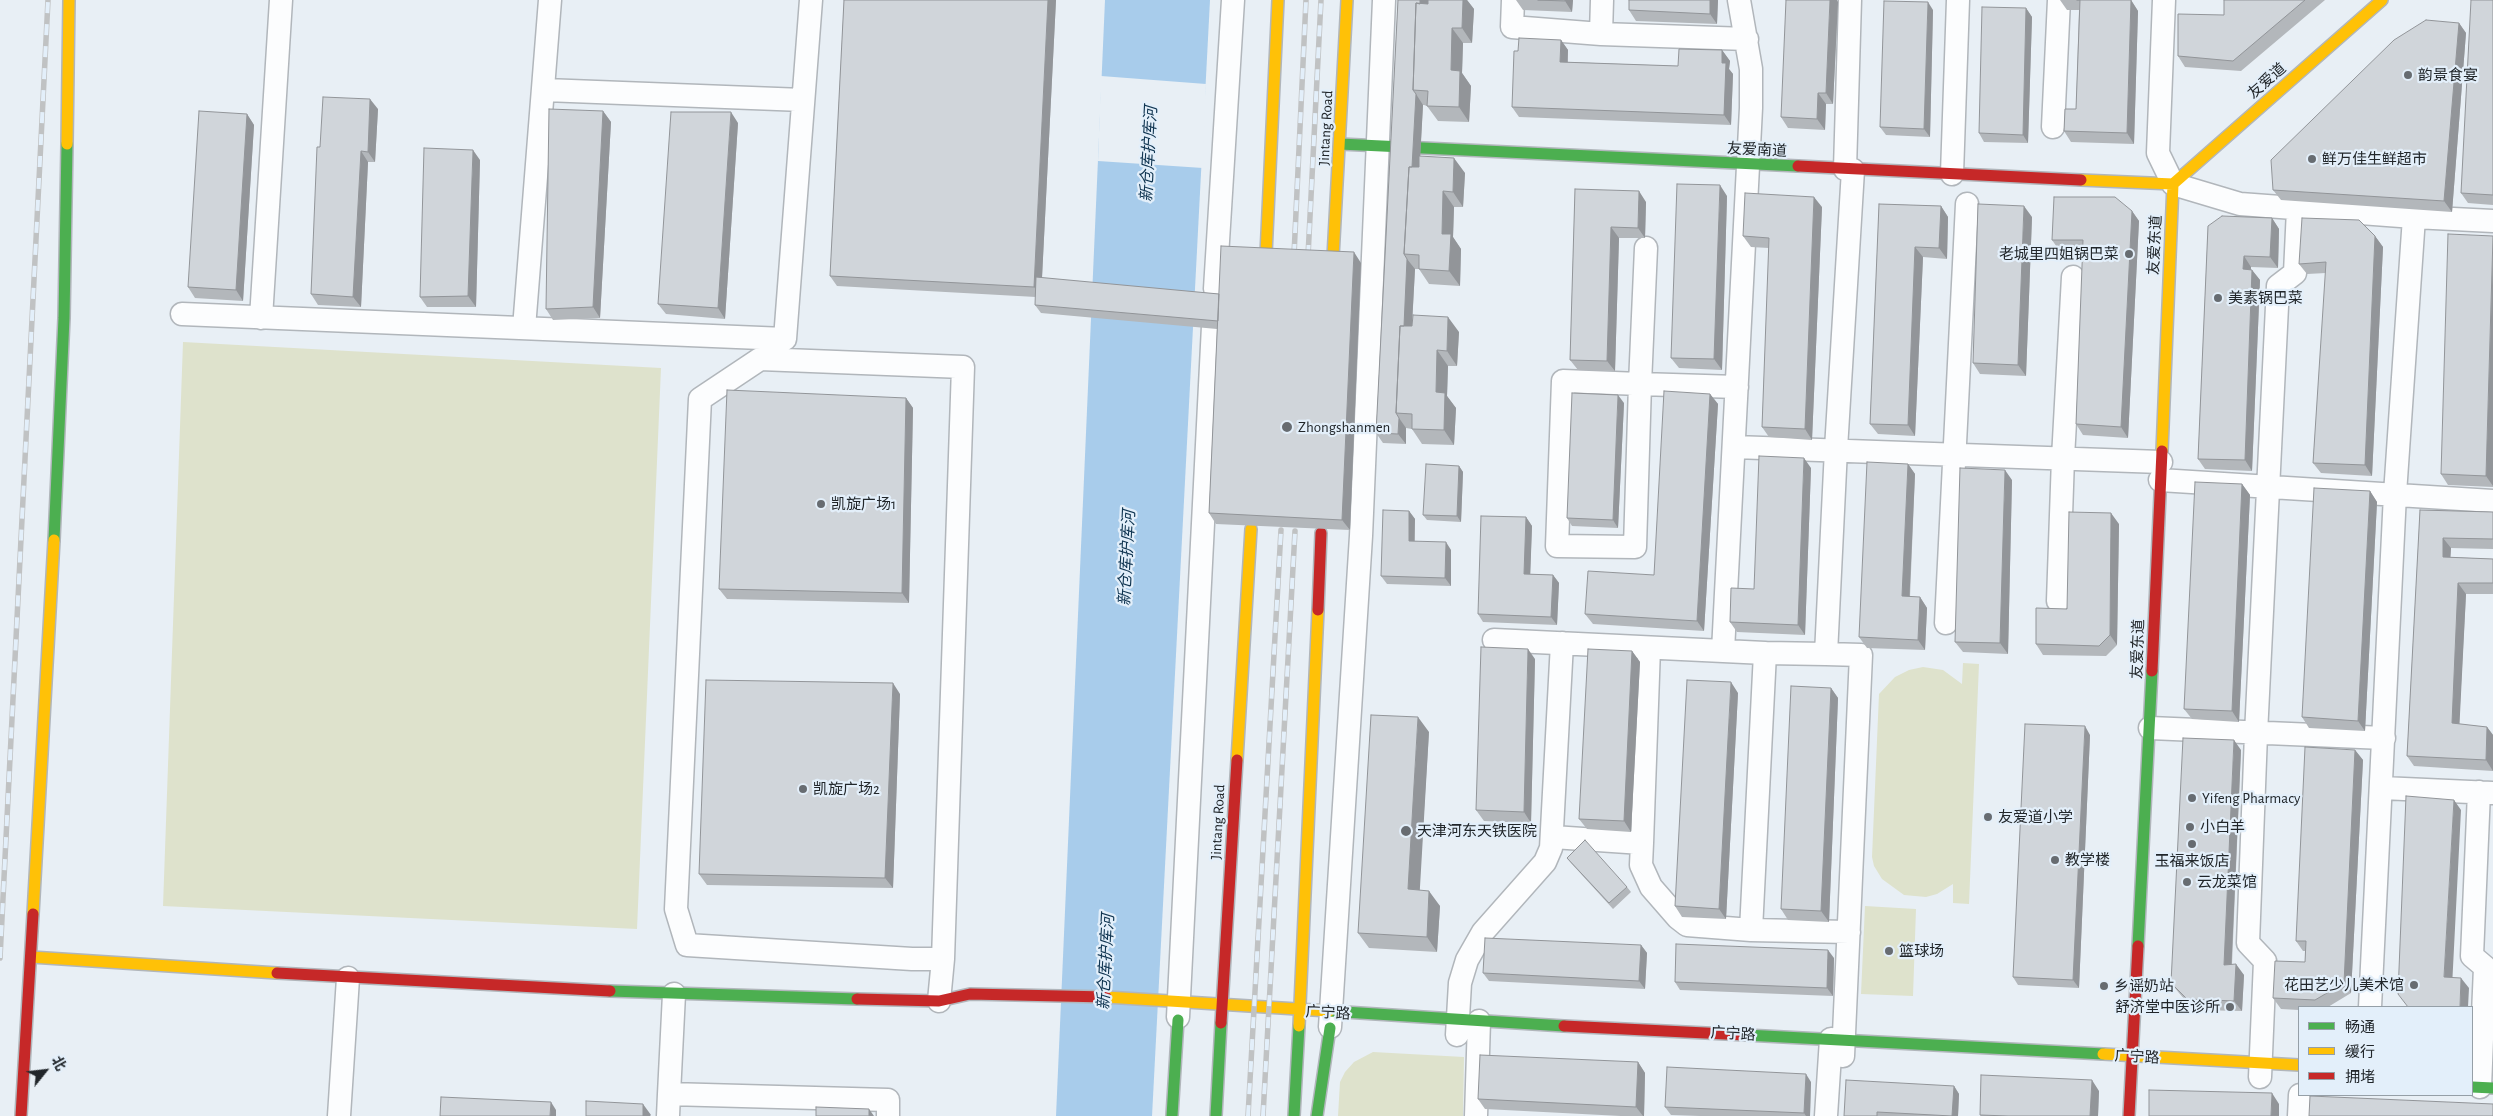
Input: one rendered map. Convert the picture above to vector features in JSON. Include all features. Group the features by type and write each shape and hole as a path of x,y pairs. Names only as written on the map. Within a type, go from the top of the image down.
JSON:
{"main road":[{"path":"21,1116 44,742 64,318 69,0"},
{"path":"1266,254 1278,0"},
{"name":"Jintang Road","path":"1333,257 1347,0"},
{"name":"友爱道","path":"2173,184 2382,0"},
{"name":"友爱南道","path":"1340,144 2173,184"},
{"name":"友爱东道","path":"2130,1116 2131,1056 2150,728 2173,184"},
{"name":"Jintang Road","path":"1216,1116 1251,529"},
{"path":"1294,1116 1294,1026 1300,1009 1321,533"},
{"path":"31,957 348,978 674,994 939,1001 966,1008"},
{"name":"广宁路","path":"939,1001 970,994 1048,995 1174,1012 1222,1003 1300,1009 1333,1022"},
{"path":"1172,1116 1174,1012"},
{"path":"1317,1116 1318,1099 1333,1022"},
{"name":"广宁路","path":"1294,1026 1333,1022 1837,1050 2131,1056 2260,1074 2298,1065"},
{"path":"1294,1026 1318,1099"}],"street":[{"path":"260,318 281,0"},
{"path":"524,328 545,90 550,0"},
{"path":"182,314 785,339 811,0"},
{"path":"1215,289 1233,0"},
{"path":"1333,1022 1361,536 1384,0"},
{"path":"1513,0 1512,27 1601,34 1747,40"},
{"path":"1601,34 1602,0"},
{"path":"1723,651 1749,165 1751,69 1739,0"},
{"path":"1826,654 1849,169 1850,0"},
{"path":"1952,174 1958,0"},
{"path":"2053,127 2059,0"},
{"path":"2164,0 2158,153 2173,184 2240,204 2493,221"},
{"path":"545,90 803,100"},
{"path":"1946,623 1966,204"},
{"path":"2260,1074 2265,961 2248,943 2256,734 2278,286 2294,273 2298,209"},
{"path":"2370,1006 2396,494 2414,217"},
{"path":"1646,248 1640,384 1635,547 1556,546 1563,381 1640,384 1737,387"},
{"path":"2058,601 2063,458 2073,277"},
{"path":"1174,1012 1213,326"},
{"path":"939,1001 943,958 963,367 760,359 700,399 676,910 687,945 912,959 943,958"},
{"path":"1734,447 2063,458 2268,487 2493,501"},
{"path":"1494,640 1765,653 1861,655 1850,932 1837,1050 1826,1116"},
{"path":"1476,1116 1468,1031 1460,983 1474,945 1483,932 1545,862 1553,837 1562,643"},
{"path":"1649,648 1641,865 1651,886 1678,918 1688,925 1751,930 1850,932"},
{"path":"1751,930 1765,653"},
{"path":"2150,728 2384,738"},
{"path":"2382,788 2486,792 2472,956 2485,967 2482,1081"},
{"path":"1553,837 1642,844"},
{"path":"339,1116 348,978"},
{"path":"674,994 668,1105 888,1100 888,1116"},
{"path":"2300,1096 2300,1116"}],"green space":[{"path":"183,342 661,368 637,929 163,906"},
{"path":"1963,663 1979,664 1969,904 1953,903 1953,884 1937,894 1926,897 1904,895 1882,879 1874,866 1872,857 1879,694 1895,677 1909,670 1923,667 1943,670 1962,684"},
{"name":"篮球场","path":"1865,906 1916,909 1913,996 1861,994"},
{"path":"1373,1052 1464,1057 1463,1116 1338,1116 1340,1082 1345,1072 1354,1062"}],"water":[{"name":"新仓库护库河","path":"1105,0 1210,0 1152,1116 1056,1116"}],"pier":[{"path":"1101,76 1206,84 1203,168 1098,161"}],"building":[{"path":"844,0 1048,0 1034,287 830,276"},
{"path":"1398,0 1420,0 1420,4 1416,3 1413,90 1416,94 1412,167 1409,167 1404,254 1407,259 1404,326 1400,326 1396,413 1399,418 1398,434 1376,433"},
{"path":"1428,0 1463,0 1462,28 1452,28 1451,70 1460,71 1459,107 1427,106 1428,91 1413,90 1416,3 1428,4"},
{"path":"1629,0 1710,0 1710,14 1629,10"},
{"path":"1786,0 1830,0 1826,93 1818,93 1817,119 1781,117"},
{"path":"2080,0 2131,0 2127,133 2064,131 2065,109 2076,109"},
{"path":"2224,0 2305,0 2233,61 2178,56 2178,14 2224,15"},
{"path":"2471,0 2493,0 2493,195 2461,193"},
{"path":"1884,1 1928,2 1924,129 1880,127"},
{"path":"1982,7 2026,8 2023,135 1979,133"},
{"path":"2426,20 2459,23 2444,201 2273,190 2271,160 2394,40"},
{"path":"1519,38 1561,40 1560,62 1678,66 1679,49 1722,50 1722,63 1726,63 1724,115 1512,107 1514,51 1518,51"},
{"path":"323,97 370,99 368,152 361,151 353,297 311,294 317,147 320,147"},
{"path":"549,109 603,111 593,307 546,309"},
{"path":"199,111 247,114 236,290 188,287"},
{"path":"671,112 731,112 718,308 658,304"},
{"path":"424,148 473,150 468,296 420,297"},
{"path":"1419,156 1454,158 1453,192 1443,191 1442,234 1451,234 1449,271 1419,269 1419,255 1404,254 1409,167 1419,167"},
{"path":"1677,184 1720,185 1714,359 1671,358"},
{"path":"1575,189 1639,191 1638,228 1611,227 1607,361 1570,360"},
{"path":"1745,193 1814,197 1805,429 1762,427 1769,238 1743,236"},
{"path":"2054,197 2115,197 2132,211 2121,427 2076,424 2083,240 2052,240"},
{"path":"1879,204 1941,206 1939,248 1915,247 1908,425 1870,424"},
{"path":"1978,204 2024,206 2018,365 1973,363"},
{"path":"2222,216 2272,218 2270,257 2244,256 2243,269 2252,270 2245,460 2198,459 2208,226"},
{"path":"2302,218 2359,220 2375,236 2365,465 2313,463 2326,262 2299,264"},
{"path":"2448,234 2493,236 2486,476 2441,474"},
{"name":"Zhongshanmen","path":"1221,246 1354,252 1342,520 1209,513"},
{"path":"1036,277 1219,294 1218,321 1035,305"},
{"path":"1413,315 1448,317 1447,351 1437,350 1436,392 1445,393 1444,430 1412,429 1412,414 1396,413 1400,326 1412,326"},
{"name":"凯旋广场1","path":"727,390 906,398 902,593 719,589"},
{"path":"1664,391 1710,394 1697,621 1585,614 1588,571 1654,575"},
{"path":"1572,393 1618,395 1613,520 1567,518"},
{"path":"1759,456 1804,458 1798,625 1730,622 1731,588 1754,589"},
{"path":"1867,462 1908,464 1902,596 1920,597 1918,640 1859,637"},
{"path":"1426,464 1459,466 1457,516 1423,515"},
{"path":"1960,468 2005,470 2000,643 1955,642"},
{"path":"2195,482 2242,484 2232,711 2184,709"},
{"path":"2314,488 2370,491 2358,721 2302,717"},
{"path":"1383,510 1409,511 1409,541 1446,542 1445,578 1381,576"},
{"path":"2420,510 2493,512 2493,539 2443,538 2443,557 2493,559 2493,583 2458,583 2452,723 2487,727 2486,760 2407,756"},
{"path":"2069,512 2111,513 2110,635 2099,646 2036,644 2036,608 2067,609"},
{"path":"1481,516 1526,517 1524,574 1553,575 1551,617 1478,614"},
{"path":"1481,647 1528,649 1524,812 1476,810"},
{"path":"1588,649 1632,651 1624,821 1579,819"},
{"name":"凯旋广场2","path":"706,680 893,683 885,878 699,874"},
{"path":"1687,680 1731,682 1719,909 1675,906"},
{"path":"1791,686 1831,688 1821,911 1781,909"},
{"path":"1371,715 1418,717 1408,889 1429,891 1427,937 1358,933"},
{"name":"教学楼","path":"2025,724 2085,726 2073,980 2013,977"},
{"path":"2183,738 2234,740 2224,965 2236,964 2234,1001 2187,999 2171,983"},
{"path":"2305,747 2355,750 2344,983 2315,1000 2273,998 2275,961 2305,962 2306,941 2296,941"},
{"path":"2406,796 2454,800 2444,977 2461,978 2460,1006 2407,1006 2398,994"},
{"path":"1585,840 1627,887 1609,903 1567,858"},
{"path":"1485,938 1641,945 1639,981 1483,973"},
{"path":"1676,944 1828,950 1827,988 1675,982"},
{"path":"1480,1055 1638,1062 1636,1107 1478,1099"},
{"path":"1667,1067 1806,1074 1804,1113 1665,1107"},
{"path":"1981,1075 2092,1080 2090,1116 1980,1115"},
{"path":"1846,1080 1954,1086 1952,1116 1877,1112 1877,1116 1844,1116"},
{"path":"2149,1090 2272,1093 2271,1116 2149,1116"},
{"path":"2310,1096 2493,1104 2493,1116 2309,1116"},
{"path":"441,1097 551,1102 550,1116 440,1116"},
{"path":"586,1101 643,1104 643,1116 586,1116"},
{"path":"816,1107 869,1109 869,1116 816,1116"}],"railway":[{"path":"0,958 48,0"},
{"path":"1294,255 1306,0"},
{"path":"1308,256 1321,0"},
{"path":"1248,1116 1281,530"},
{"path":"1263,1116 1295,531"}],"traffic: fast":[{"path":"54,540 64,318 67,144"},
{"path":"1340,144 1798,166"},
{"path":"2138,946 2152,671"},
{"path":"610,991 857,999"},
{"path":"1329,1011 1564,1026"},
{"path":"1172,1116 1178,1020"},
{"path":"1216,1116 1221,1023"},
{"path":"1294,1116 1299,1026"},
{"path":"1317,1116 1330,1028"},
{"path":"1746,1035 2103,1054"},
{"path":"2473,1087 2493,1088"}],"traffic: slow":[{"path":"67,144 69,0"},
{"path":"1266,254 1278,0"},
{"path":"1333,257 1347,0"},
{"path":"2173,184 2382,0"},
{"path":"2081,180 2173,184"},
{"path":"2162,451 2173,184"},
{"path":"1237,760 1251,529"},
{"path":"33,914 54,540"},
{"path":"1299,1026 1318,610"},
{"path":"31,957 277,973"},
{"path":"1106,997 1329,1011"},
{"path":"2103,1054 2298,1065"}],"traffic: jam":[{"path":"1798,166 2081,180"},
{"path":"2152,671 2162,451"},
{"path":"1318,610 1321,533"},
{"path":"1221,1023 1237,760"},
{"path":"21,1116 33,914"},
{"path":"2129,1116 2138,946"},
{"path":"277,973 610,991"},
{"path":"857,999 939,1001 970,994 1106,997"},
{"path":"1564,1026 1746,1035"}],"place":[{"name":"韵景食宴","path":"2408,75"},
{"name":"鲜万佳生鲜超市","path":"2312,159"},
{"name":"老城里四姐锅巴菜","path":"2129,254"},
{"name":"美素锅巴菜","path":"2218,298"},
{"name":"Zhongshanmen","path":"1287,427"},
{"name":"凯旋广场1","path":"821,504"},
{"name":"凯旋广场2","path":"803,789"},
{"name":"Yifeng Pharmacy","path":"2192,798"},
{"name":"友爱道小学","path":"1988,817"},
{"name":"小白羊","path":"2190,827"},
{"name":"天津河东天铁医院","path":"1406,831"},
{"name":"玉福来饭店","path":"2192,844"},
{"name":"教学楼","path":"2055,860"},
{"name":"云龙菜馆","path":"2187,882"},
{"name":"篮球场","path":"1889,951"},
{"name":"花田艺少儿美术馆","path":"2414,985"},
{"name":"乡谣奶站","path":"2104,986"},
{"name":"舒济堂中医诊所","path":"2230,1007"}]}
